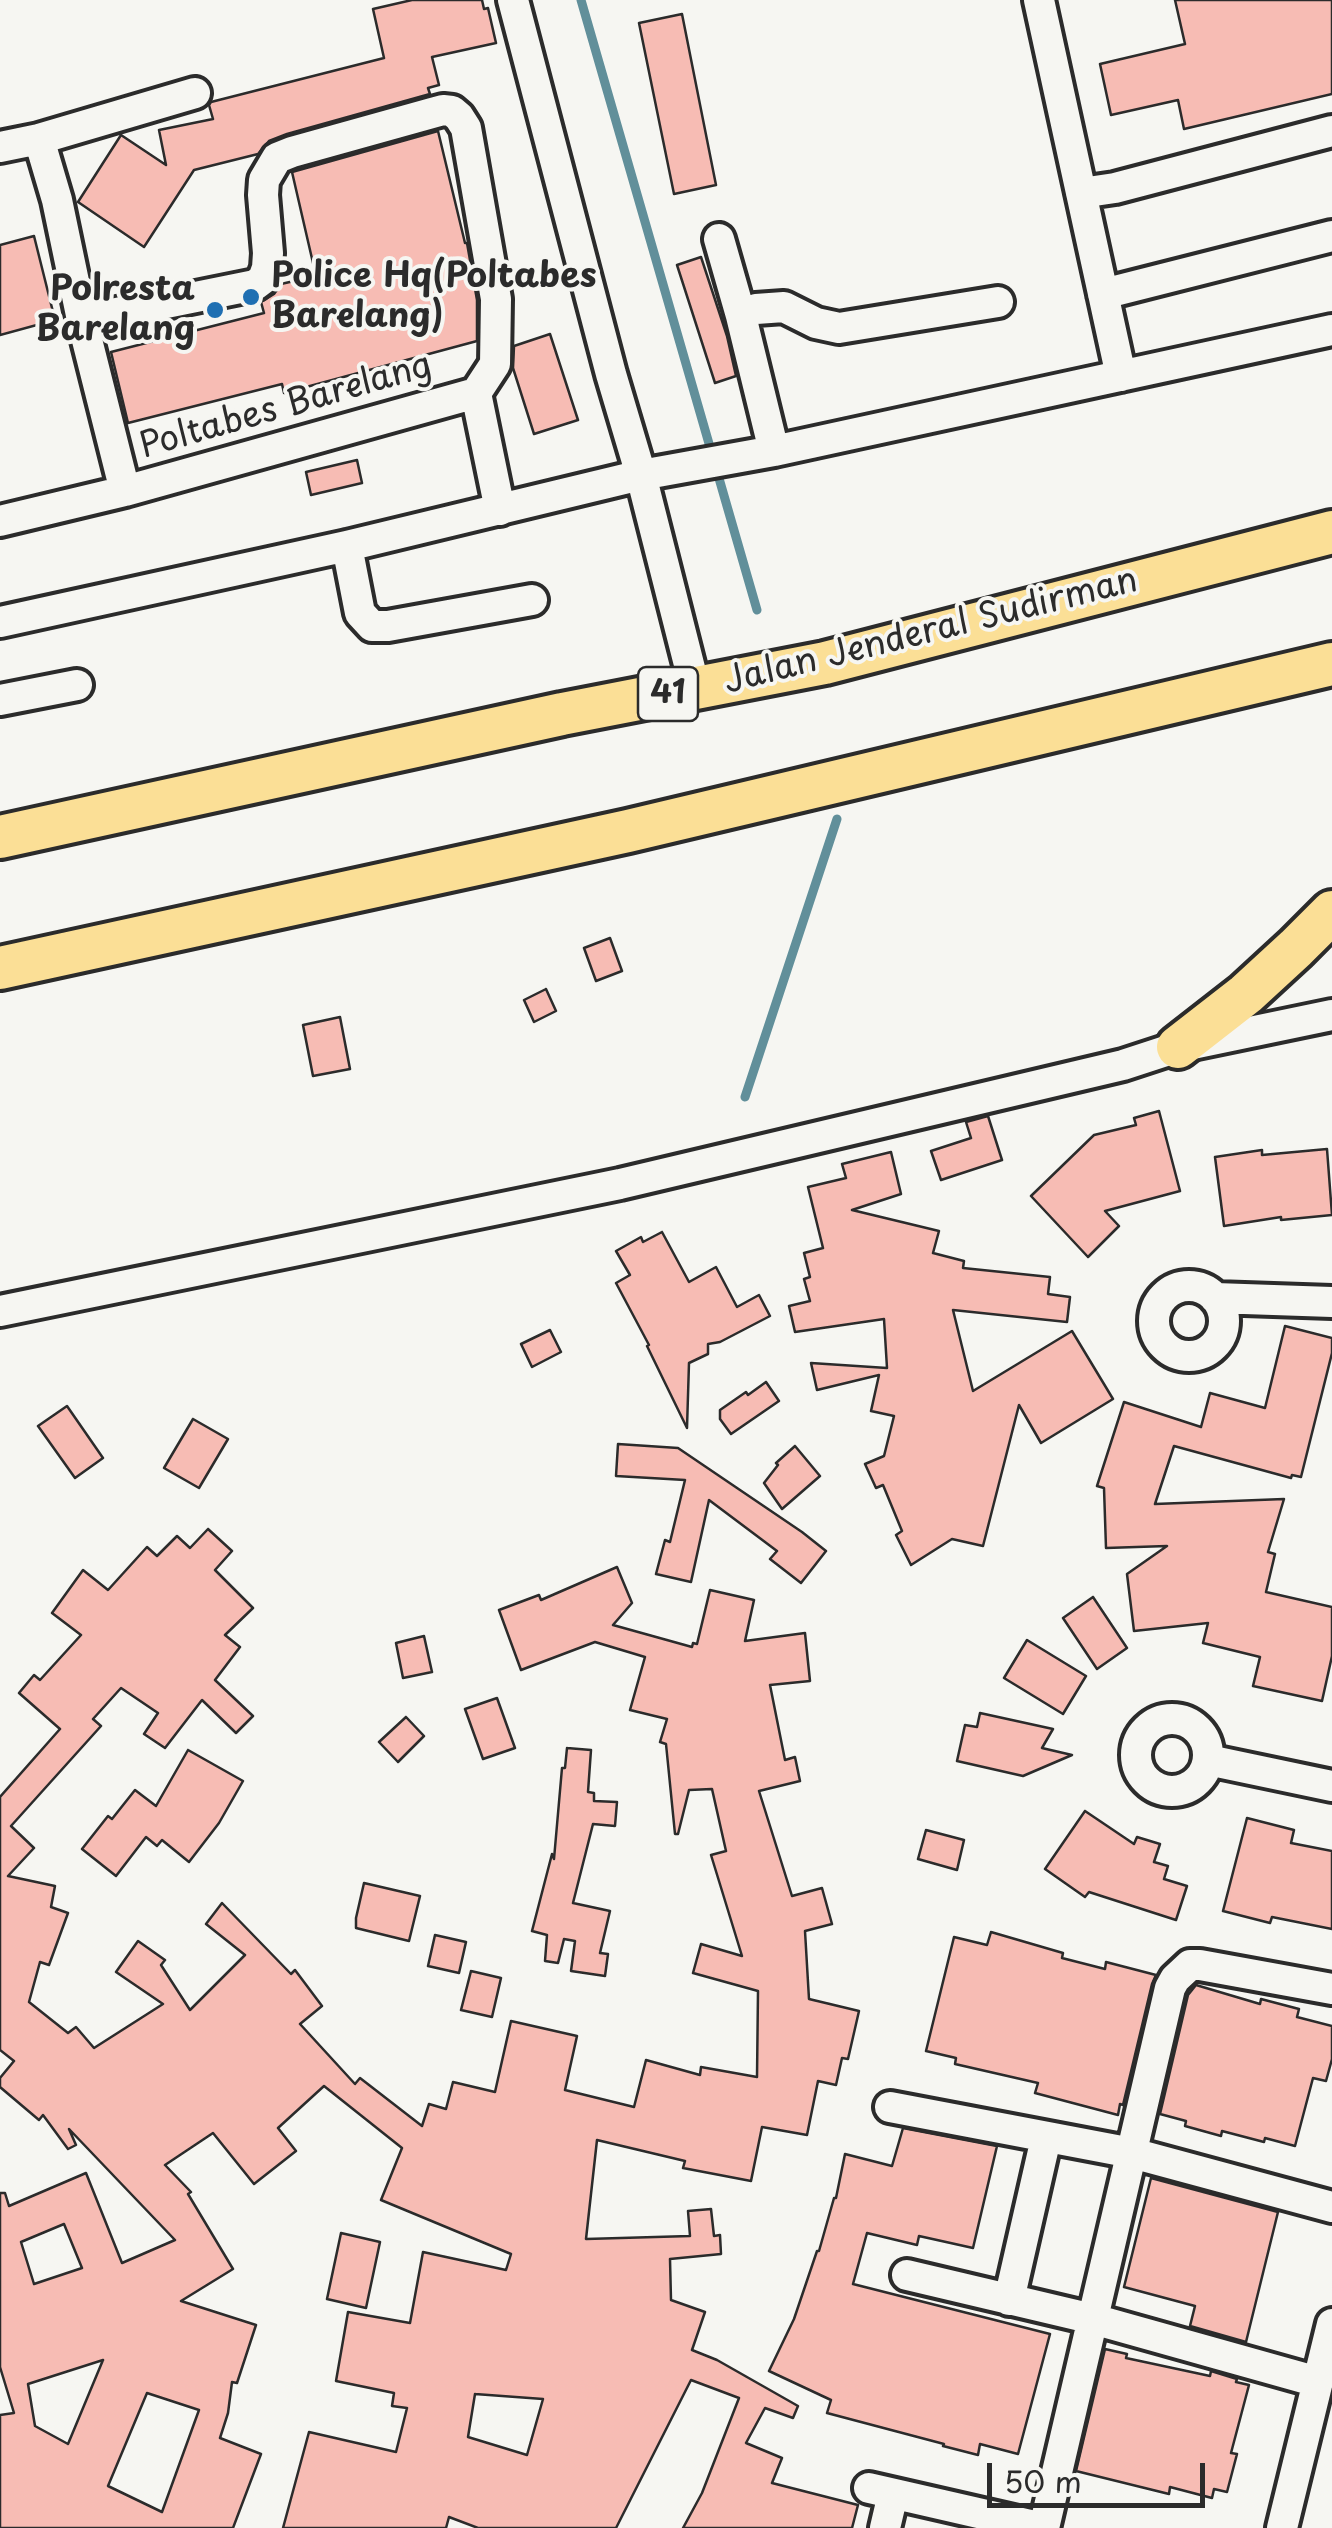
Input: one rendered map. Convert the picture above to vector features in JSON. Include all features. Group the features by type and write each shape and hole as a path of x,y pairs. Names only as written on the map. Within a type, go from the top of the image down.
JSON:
{"highway":[{"name":"Jalan Jenderal Sudirman","path":"0,837 562,714 825,663 1332,532"},
{"path":"0,968 628,831 1332,664"},
{"path":"1178,1047 1246,994 1332,912"}],"street":[{"path":"513,0 695,688"},
{"path":"1039,0 1121,376"},
{"path":"0,147 195,93"},
{"path":"82,320 255,285 263,279 267,268 264,180 277,158 432,112 452,111 466,128 496,299 495,364 476,392"},
{"path":"1082,193 1115,188 1332,131"},
{"path":"39,138 125,491"},
{"path":"1103,294 1332,236"},
{"path":"719,239 774,451"},
{"path":"741,316 784,307 816,323 838,328 998,302"},
{"path":"0,622 347,546 641,475 774,451 1332,330"},
{"name":"Poltabes Barelang","path":"0,520 125,491 476,392 500,510"},
{"path":"347,546 360,613 372,626 532,600"},
{"path":"0,700 76,685"},
{"path":"0,1311 620,1184 1123,1065 1178,1047 1332,1015"},
{"path":"1215,1298 1332,1302"},
{"path":"1208,1760 1332,1786"},
{"path":"885,2528 881,2491 1044,2528 1170,1988 1182,1970 1200,1965 1332,1988"},
{"path":"890,2107 1132,2152 1332,2207"},
{"path":"1009,2300 1046,2138"},
{"path":"908,2275 1093,2319 1318,2382"},
{"path":"1282,2528 1332,2324"}],"building":[{"path":"412,0 482,0 484,9 488,8 496,43 432,57 439,85 428,88 430,94 287,134 269,141 258,154 194,170 144,247 78,202 121,135 166,165 159,130 213,119 211,102 384,58 373,9"},
{"path":"1175,0 1332,0 1332,94 1184,129 1178,100 1111,115 1100,64 1185,44"},
{"path":"682,14 716,185 674,194 639,23"},
{"path":"438,131 467,243 477,300 477,341 284,393 282,384 128,423 111,352 264,313 261,302 281,284 316,276 292,172"},
{"path":"34,236 55,320 0,335 0,245"},
{"path":"701,257 736,376 715,383 677,265"},
{"path":"550,334 578,420 534,434 513,368 514,346"},
{"path":"357,460 362,483 311,495 306,472"},
{"path":"610,938 622,971 596,981 584,948"},
{"path":"546,989 556,1011 534,1022 524,1000"},
{"path":"340,1017 350,1069 313,1076 303,1025"},
{"path":"1159,1111 1180,1191 1105,1211 1119,1226 1088,1257 1031,1196 1094,1135 1136,1125 1134,1118"},
{"path":"988,1116 1002,1160 941,1180 931,1151 971,1138 966,1122"},
{"path":"1327,1149 1332,1215 1281,1217 1224,1226 1215,1157 1262,1150 1262,1155"},
{"path":"891,1152 901,1194 852,1210 939,1231 933,1253 964,1261 963,1268 1050,1277 1048,1294 1070,1297 1067,1322 953,1310 973,1391 1072,1331 1113,1399 1041,1443 1019,1405 983,1546 952,1539 911,1565 896,1535 902,1531 883,1485 876,1488 865,1464 884,1456 894,1416 871,1411 879,1375 817,1390 811,1363 887,1368 884,1319 795,1332 789,1306 810,1301 804,1279 810,1277 804,1253 823,1248 808,1187 846,1178 842,1164"},
{"path":"662,1232 689,1282 716,1267 737,1307 759,1295 770,1316 720,1342 708,1344 708,1354 689,1363 687,1428 616,1283 630,1275 616,1251 641,1237 643,1242"},
{"path":"1285,1326 1332,1338 1332,1353 1301,1477 1291,1478 1174,1446 1155,1504 1284,1499 1268,1552 1275,1554 1266,1592 1332,1607 1332,1656 1322,1701 1253,1686 1260,1657 1203,1643 1208,1623 1134,1631 1127,1574 1167,1546 1106,1548 1104,1488 1097,1486 1124,1402 1201,1427 1210,1393 1265,1408"},
{"path":"550,1330 561,1352 532,1367 521,1344"},
{"path":"766,1382 779,1401 731,1434 720,1419 720,1410"},
{"path":"67,1406 103,1458 75,1478 38,1426"},
{"path":"193,1419 228,1439 199,1488 164,1468"},
{"path":"618,1444 678,1448 826,1551 801,1583 770,1559 777,1551 709,1500 691,1582 656,1574 665,1540 670,1542 685,1480 616,1476"},
{"path":"795,1446 820,1476 782,1509 764,1483 776,1463"},
{"path":"208,1529 232,1551 215,1570 253,1608 225,1635 240,1647 215,1680 253,1716 236,1733 202,1700 165,1748 144,1734 158,1713 121,1688 93,1719 101,1726 11,1826 34,1848 8,1876 55,1886 51,1907 68,1913 49,1965 40,1962 29,2002 68,2033 76,2027 94,2048 163,2004 116,1972 138,1941 165,1960 161,1965 190,2010 245,1955 206,1924 222,1903 291,1974 295,1970 322,2006 300,2024 355,2084 360,2078 422,2126 429,2104 446,2109 453,2082 495,2092 511,2021 577,2036 565,2090 634,2107 646,2060 700,2075 701,2067 757,2077 758,1991 693,1973 701,1944 742,1956 711,1855 726,1851 712,1789 689,1790 675,1834 666,1744 660,1742 667,1719 630,1710 645,1657 595,1642 521,1670 499,1610 539,1595 541,1600 617,1567 632,1603 613,1625 692,1647 697,1644 710,1590 754,1600 745,1641 805,1633 810,1681 770,1685 785,1760 795,1757 800,1781 759,1791 792,1896 822,1888 832,1924 805,1931 809,1999 859,2011 848,2059 842,2058 836,2085 818,2081 807,2135 762,2127 751,2181 683,2168 685,2161 597,2140 586,2239 690,2236 688,2211 711,2209 714,2236 720,2235 721,2254 670,2259 671,2300 705,2312 692,2350 798,2406 793,2418 765,2408 746,2443 782,2458 772,2483 858,2505 852,2528 683,2528 702,2493 739,2398 691,2380 616,2528 478,2528 449,2517 446,2528 283,2528 309,2432 396,2452 407,2408 392,2406 394,2393 336,2381 348,2312 410,2323 423,2252 506,2270 511,2254 381,2200 402,2148 324,2086 278,2128 296,2151 254,2184 213,2133 165,2165 191,2192 188,2194 233,2269 181,2301 256,2325 237,2383 232,2382 220,2438 261,2454 233,2528 0,2528 0,2415 14,2413 0,2367 0,2193 5,2193 9,2206 86,2173 122,2263 175,2240 69,2129 76,2145 68,2149 43,2115 39,2120 0,2087 0,2078 14,2061 0,2050 0,1797 60,1729 19,1693 34,1675 40,1680 81,1635 52,1613 83,1570 108,1590 147,1547 157,1556 177,1536 190,1548","holes":["64,2224 82,2268 34,2284 21,2242","103,2360 68,2444 35,2426 28,2384","147,2393 199,2410 162,2512 108,2486","475,2394 543,2399 527,2455 468,2437"]},
{"path":"1093,1597 1127,1648 1097,1669 1063,1618"},
{"path":"424,1636 432,1672 403,1678 396,1643"},
{"path":"1027,1640 1086,1676 1063,1714 1004,1678"},
{"path":"497,1698 515,1748 483,1759 465,1709"},
{"path":"980,1713 1053,1729 1042,1748 1072,1755 1023,1776 957,1761 965,1725 977,1727"},
{"path":"406,1717 424,1736 398,1762 379,1742"},
{"path":"567,1748 591,1750 588,1792 594,1793 594,1801 617,1802 615,1826 593,1824 573,1903 610,1911 600,1953 608,1954 605,1976 571,1971 575,1941 564,1939 558,1963 545,1961 547,1935 532,1931 552,1854 554,1859"},
{"path":"188,1750 243,1781 219,1823 189,1862 162,1840 157,1846 146,1837 116,1876 82,1849 135,1790 156,1806"},
{"path":"1085,1811 1134,1844 1137,1837 1160,1844 1154,1862 1168,1866 1164,1879 1187,1886 1176,1920 1089,1892 1085,1897 1045,1869"},
{"path":"1247,1818 1294,1830 1291,1843 1332,1851 1332,1929 1272,1917 1270,1923 1223,1911"},
{"path":"926,1830 964,1840 957,1870 918,1859"},
{"path":"364,1883 420,1896 409,1941 356,1928"},
{"path":"991,1932 1063,1953 1062,1958 1105,1969 1106,1962 1156,1975 1118,2115 1035,2093 1038,2083 955,2064 956,2058 926,2051 954,1937 987,1945"},
{"path":"435,1935 466,1942 459,1973 428,1966"},
{"path":"471,1971 501,1978 492,2017 461,2010"},
{"path":"1196,1985 1260,2004 1261,1999 1299,2009 1297,2017 1332,2026 1332,2059 1326,2081 1313,2078 1295,2146 1222,2131 1221,2136 1160,2114 1188,1995"},
{"path":"903,2128 997,2146 973,2248 919,2236 917,2245 867,2233 853,2284 1050,2334 1018,2454 980,2444 978,2455 827,2413 831,2400 769,2371 794,2319 819,2251 845,2154 892,2166"},
{"path":"1151,2178 1278,2212 1246,2342 1190,2326 1195,2306 1124,2287"},
{"path":"341,2233 380,2242 366,2308 327,2299"},
{"path":"1105,2349 1127,2354 1126,2358 1210,2376 1211,2371 1249,2385 1231,2453 1237,2454 1227,2492 1214,2489 1212,2498 1170,2487 1169,2494 1076,2471"}],"waterway":[{"path":"581,0 757,610"},
{"path":"745,1097 837,819"}],"place":[{"name":"Police Hq(Poltabes Barelang)","path":"251,297"},
{"name":"Polresta Barelang","path":"215,310"}]}
